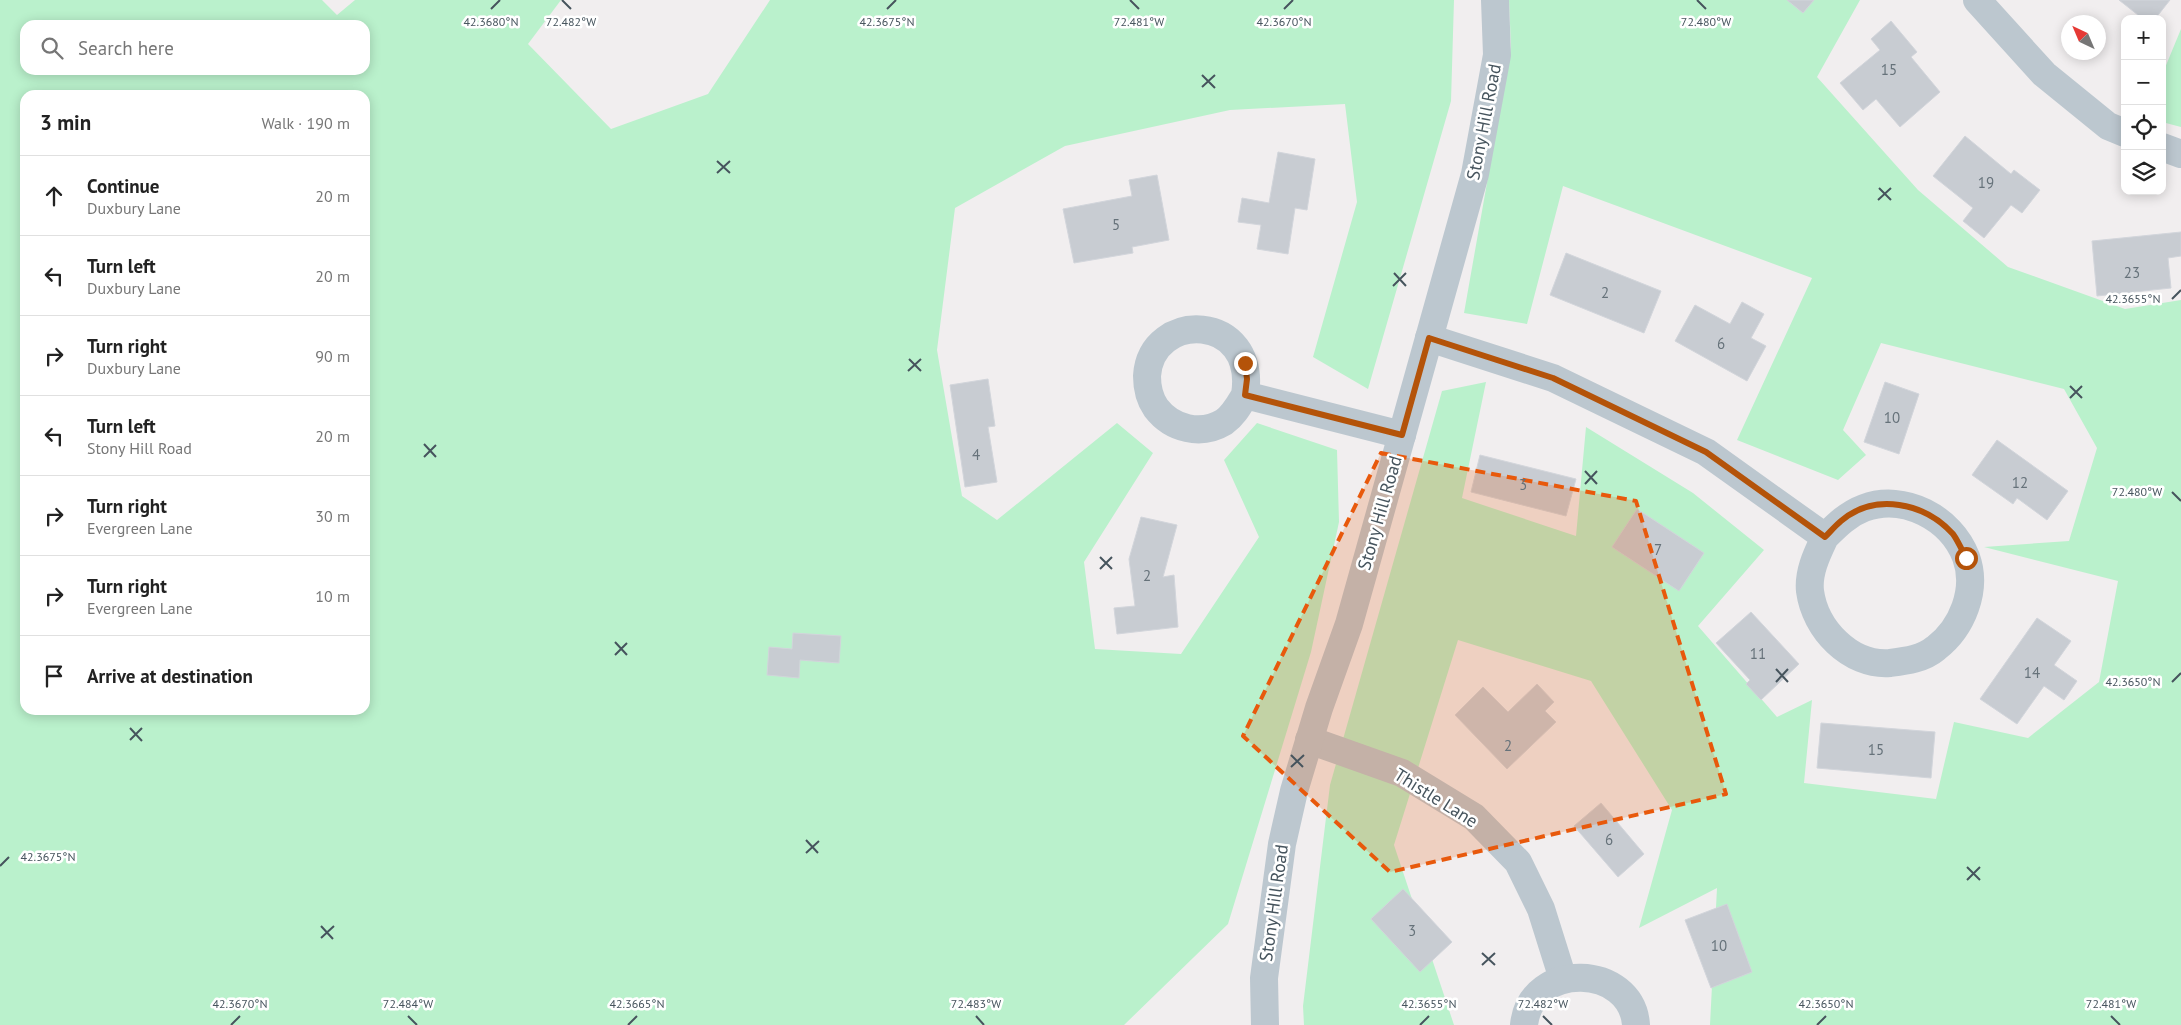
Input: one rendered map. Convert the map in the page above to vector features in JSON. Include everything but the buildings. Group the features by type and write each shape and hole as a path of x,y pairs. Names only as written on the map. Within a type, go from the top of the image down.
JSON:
{"street":[{"name":"Stony Hill Road","path":"1265,1025 1264,978 1282,844 1294,791 1309,740 1349,624 1475,174 1497,55 1495,0"},
{"path":"1977,0 2044,74 2108,126 2121,131"},
{"path":"2166,148 2181,154"},
{"path":"1429,338 1553,378 1706,452 1825,537"},
{"path":"1245,395 1402,435"},
{"path":"1889,503 1914,507 1936,518 1954,536 1966,558 1970,582 1966,607 1955,630 1935,649 1910,661 1882,663 1855,656 1833,640 1817,617 1810,590 1813,563 1825,537 1842,520 1864,508 1889,503"},
{"name":"Thistle Lane","path":"1309,740 1402,773 1474,817 1518,862 1542,909 1563,979"},
{"path":"1524,1025 1533,1001 1546,987 1563,979 1582,976 1600,980 1616,989 1628,1003 1636,1025"}],"highlighted area":[{"path":"1381,453 1636,501 1726,794 1390,872 1243,736"}],"green space":[{"path":"0,0 322,0 337,15 355,0 561,0 528,44 611,129 708,94 770,0 1454,0 1451,101 1368,389 1313,357 1357,202 1345,104 1230,110 1065,146 955,208 937,350 962,496 997,520 1117,423 1153,453 1084,562 1095,649 1181,654 1259,537 1224,460 1257,423 1337,450 1339,522 1311,652 1228,924 1124,1025 0,1025"},
{"path":"1509,0 1860,0 1817,77 1918,190 2008,267 2125,309 2181,300 2181,1025 1710,1025 1717,888 1639,928 1672,810 1591,681 1458,640 1394,845 1454,1025 1304,1025 1303,1006 1330,785 1442,391 1486,382 1462,498 1576,536 1586,427 1693,493 1764,550 1698,626 1777,717 1812,700 1804,783 1936,799 1954,722 2028,738 2099,682 2118,581 1984,547 2069,541 2097,448 2064,389 1881,343 1843,430 1866,455 1838,480 1737,440 1812,278 1563,186 1527,324 1464,313 1511,47"},
{"path":"2181,29 2181,127 2166,123 2166,65"}],"route":[{"path":"1245,363 1247,379 1245,395 1402,435 1429,338 1553,378 1706,452 1825,537 1842,520 1864,508 1889,503 1914,507 1936,518 1954,536 1966,558"}]}
